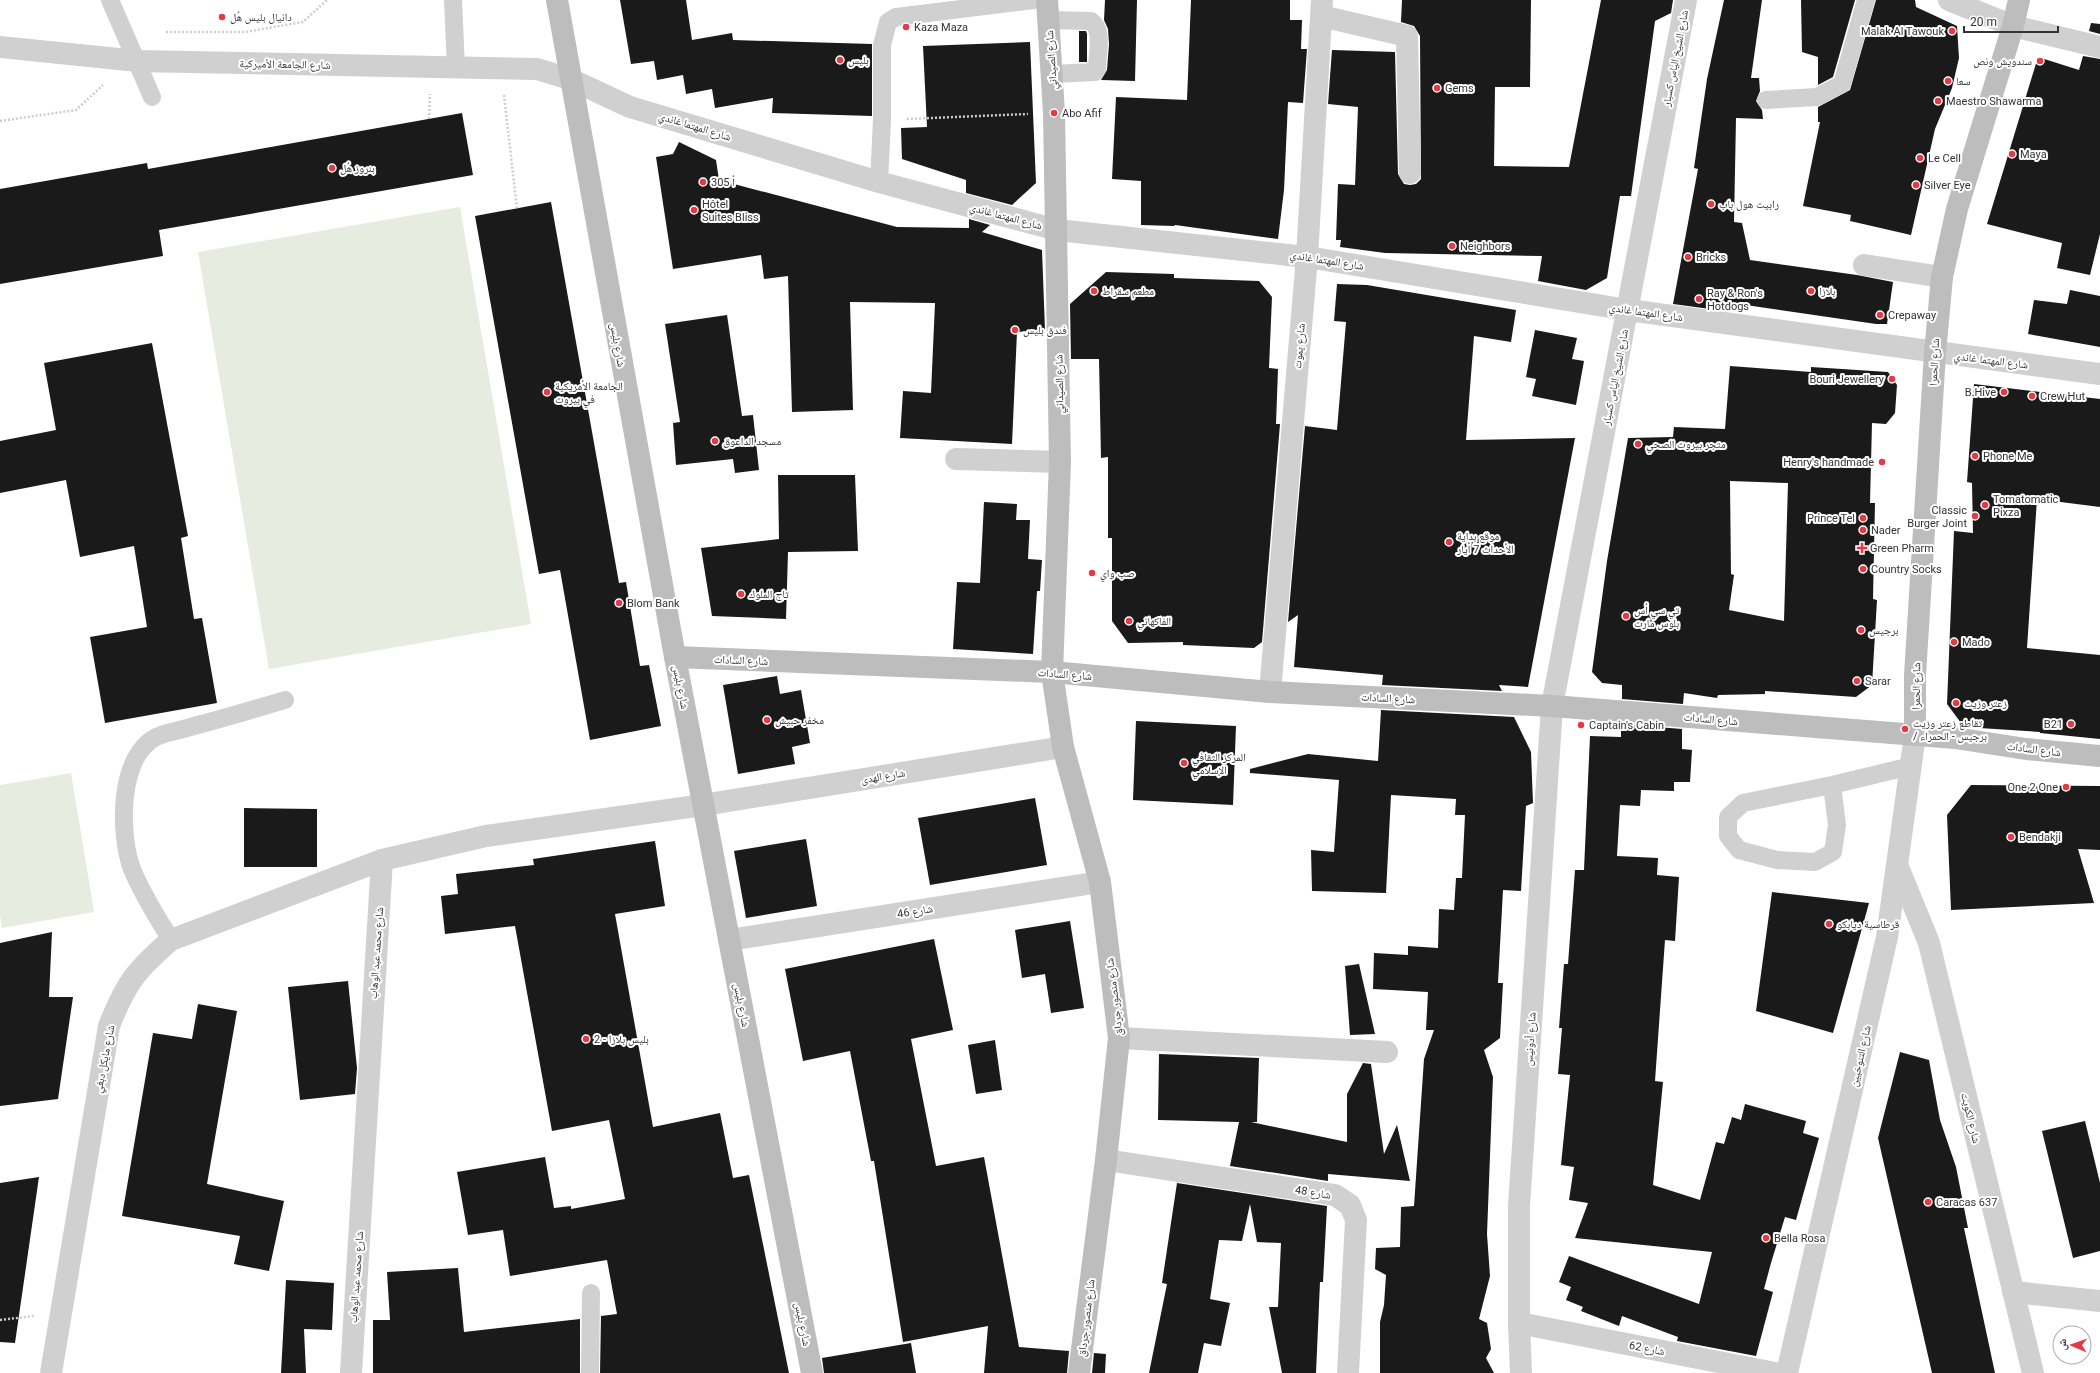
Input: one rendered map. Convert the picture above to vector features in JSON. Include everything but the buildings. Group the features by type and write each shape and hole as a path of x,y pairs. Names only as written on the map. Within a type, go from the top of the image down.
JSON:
{"street":[{"name":"شارع بليس","path":"557,0 675,657 812,1373"},
{"name":"شارع الشيخ الياس كسبار","path":"1552,706 1686,0"},
{"path":"1949,0 2013,26 2100,47"},
{"name":"شارع الحمرا","path":"1915,735 1915,675 1935,353 1942,277 1957,209 2013,26 2019,0"},
{"path":"1321,8 1407,36 1410,173"},
{"name":"شارع يموت","path":"1270,692 1307,256 1321,8"},
{"name":"شارع الصيداني","path":"1048,10 1054,112 1060,462 1052,672"},
{"name":"شارع الجامعة الأميركية","path":"0,48 138,61 537,69 570,79"},
{"name":"شارع المهتما غاندي","path":"570,79 630,107 879,182 1057,230 1307,256 1628,310 1935,353 2100,374"},
{"path":"1864,265 1942,277"},
{"path":"956,458 1060,462"},
{"name":"شارع السادات","path":"675,657 1052,672 1270,692 1552,706 1955,738 2026,749 2100,756"},
{"name":"شارع منصور جرداق","path":"1052,672 1063,747 1100,882 1119,1038 1106,1160 1079,1373"},
{"name":"شارع أدونيس","path":"1521,1373 1519,1323 1519,1206 1552,706"},
{"name":"شارع التنوخيين","path":"1788,1373 1887,937 1915,735"},
{"name":"شارع الهدى","path":"703,805 1063,747"},
{"path":"382,860 486,836 703,805"},
{"name":"شارع مايكل دبغي","path":"51,1373 109,1026 120,997 133,975 150,958 172,940 382,860"},
{"name":"شارع محمد عبد الوهاب","path":"351,1373 382,860"},
{"name":"شارع الكويت","path":"1898,866 1929,943 2033,1373"},
{"name":"شارع 46","path":"729,940 1100,882"},
{"path":"1119,1038 1386,1052"},
{"name":"شارع 48","path":"1106,1160 1335,1195 1350,1204 1356,1220 1348,1373"},
{"path":"2013,1292 2100,1300"},
{"name":"شارع 62","path":"1519,1323 1775,1373"}],"lane":[{"path":"110,0 138,61 152,97"},
{"path":"453,0 456,68"},
{"path":"879,182 882,120 882,45 888,22 896,17 1034,0"},
{"path":"1766,100 1817,98 1842,84 1866,0"},
{"path":"1048,10 1091,21 1096,25 1099,32 1097,69 1094,72 1052,74"},
{"path":"172,940 149,904 132,867 126,834 125,804 129,773 138,752 156,737 285,700"},
{"path":"1832,786 1837,825 1833,852 1815,862 1777,860 1739,850 1728,836 1728,817 1743,803 1832,786 1911,766"},
{"path":"590,1373 591,1293"}],"path":[{"path":"125,32 245,32 303,22 327,0"},
{"path":"500,69 516,208"},
{"path":"882,120 1054,112"},
{"path":"0,1320 60,1313"}],"shaded area":[{"path":"460,207 531,624 269,669 198,252"},
{"path":"71,773 94,912 2,928 0,915 0,785"}],"place":[{"name":"دانيال بليس هُل","path":"222,17"},
{"name":"Kaza Maza","path":"906,27"},
{"name":"Malak Al Tawouk","path":"1952,31"},
{"name":"بليس","path":"840,60"},
{"name":"سندويش ونص","path":"2040,61"},
{"name":"سعا","path":"1948,81"},
{"name":"Gems","path":"1437,88"},
{"name":"Maestro Shawarma","path":"1938,101"},
{"name":"Abo Afif","path":"1054,113"},
{"name":"Maya","path":"2012,154"},
{"name":"Le Cell","path":"1920,158"},
{"name":"بنروز هُل","path":"332,168"},
{"name":"أ 305","path":"703,182"},
{"name":"Silver Eye","path":"1916,185"},
{"name":"رابيت هول باب","path":"1711,204"},
{"name":"Hôtel Suites Bliss","path":"694,210"},
{"name":"Neighbors","path":"1452,246"},
{"name":"Bricks","path":"1688,257"},
{"name":"مطعم سقراط","path":"1094,291"},
{"name":"بلازا","path":"1811,291"},
{"name":"Ray & Ron's Hotdogs","path":"1699,299"},
{"name":"Crepaway","path":"1880,315"},
{"name":"فندق بليس","path":"1015,330"},
{"name":"Bouri Jewellery","path":"1892,379"},
{"name":"الجامعة الأمريكية في بيروت","path":"547,392"},
{"name":"B.Hive","path":"2004,392"},
{"name":"Crew Hut","path":"2032,396"},
{"name":"مسجد الداعوق","path":"715,441"},
{"name":"متجر بيروت الصحي","path":"1638,444"},
{"name":"Phone Me","path":"1975,456"},
{"name":"Henry's handmade","path":"1882,462"},
{"name":"Tomatomatic Pixza","path":"1985,505"},
{"name":"Classic Burger Joint","path":"1975,516"},
{"name":"Prince Tel","path":"1863,518"},
{"name":"Nader","path":"1863,530"},
{"name":"موقع بداية الأحداث 7 أيار","path":"1449,542"},
{"name":"Green Pharm","path":"1862,548"},
{"name":"Country Socks","path":"1863,569"},
{"name":"صب واي","path":"1092,573"},
{"name":"تاج الملوك","path":"741,594"},
{"name":"Blom Bank","path":"619,603"},
{"name":"تي سي أس بلوس مارت","path":"1626,616"},
{"name":"الفاكهاني","path":"1129,621"},
{"name":"برجيس","path":"1861,630"},
{"name":"Mado","path":"1954,642"},
{"name":"Sarar","path":"1857,681"},
{"name":"زعتر وزيت","path":"1956,703"},
{"name":"مخفر حبيش","path":"767,720"},
{"name":"B21","path":"2071,724"},
{"name":"Captain's Cabin","path":"1581,725"},
{"name":"تقاطع زعتر وزيت / برجيس - الحمراء","path":"1905,729"},
{"name":"المركز الثقافي الإسلامي","path":"1184,763"},
{"name":"One 2 One","path":"2066,787"},
{"name":"Bendakji","path":"2011,837"},
{"name":"قرطاسية ديابكو","path":"1829,924"},
{"name":"2 - بليس بلازا","path":"586,1039"},
{"name":"Caracas 637","path":"1928,1202"},
{"name":"Bella Rosa","path":"1766,1238"}]}
